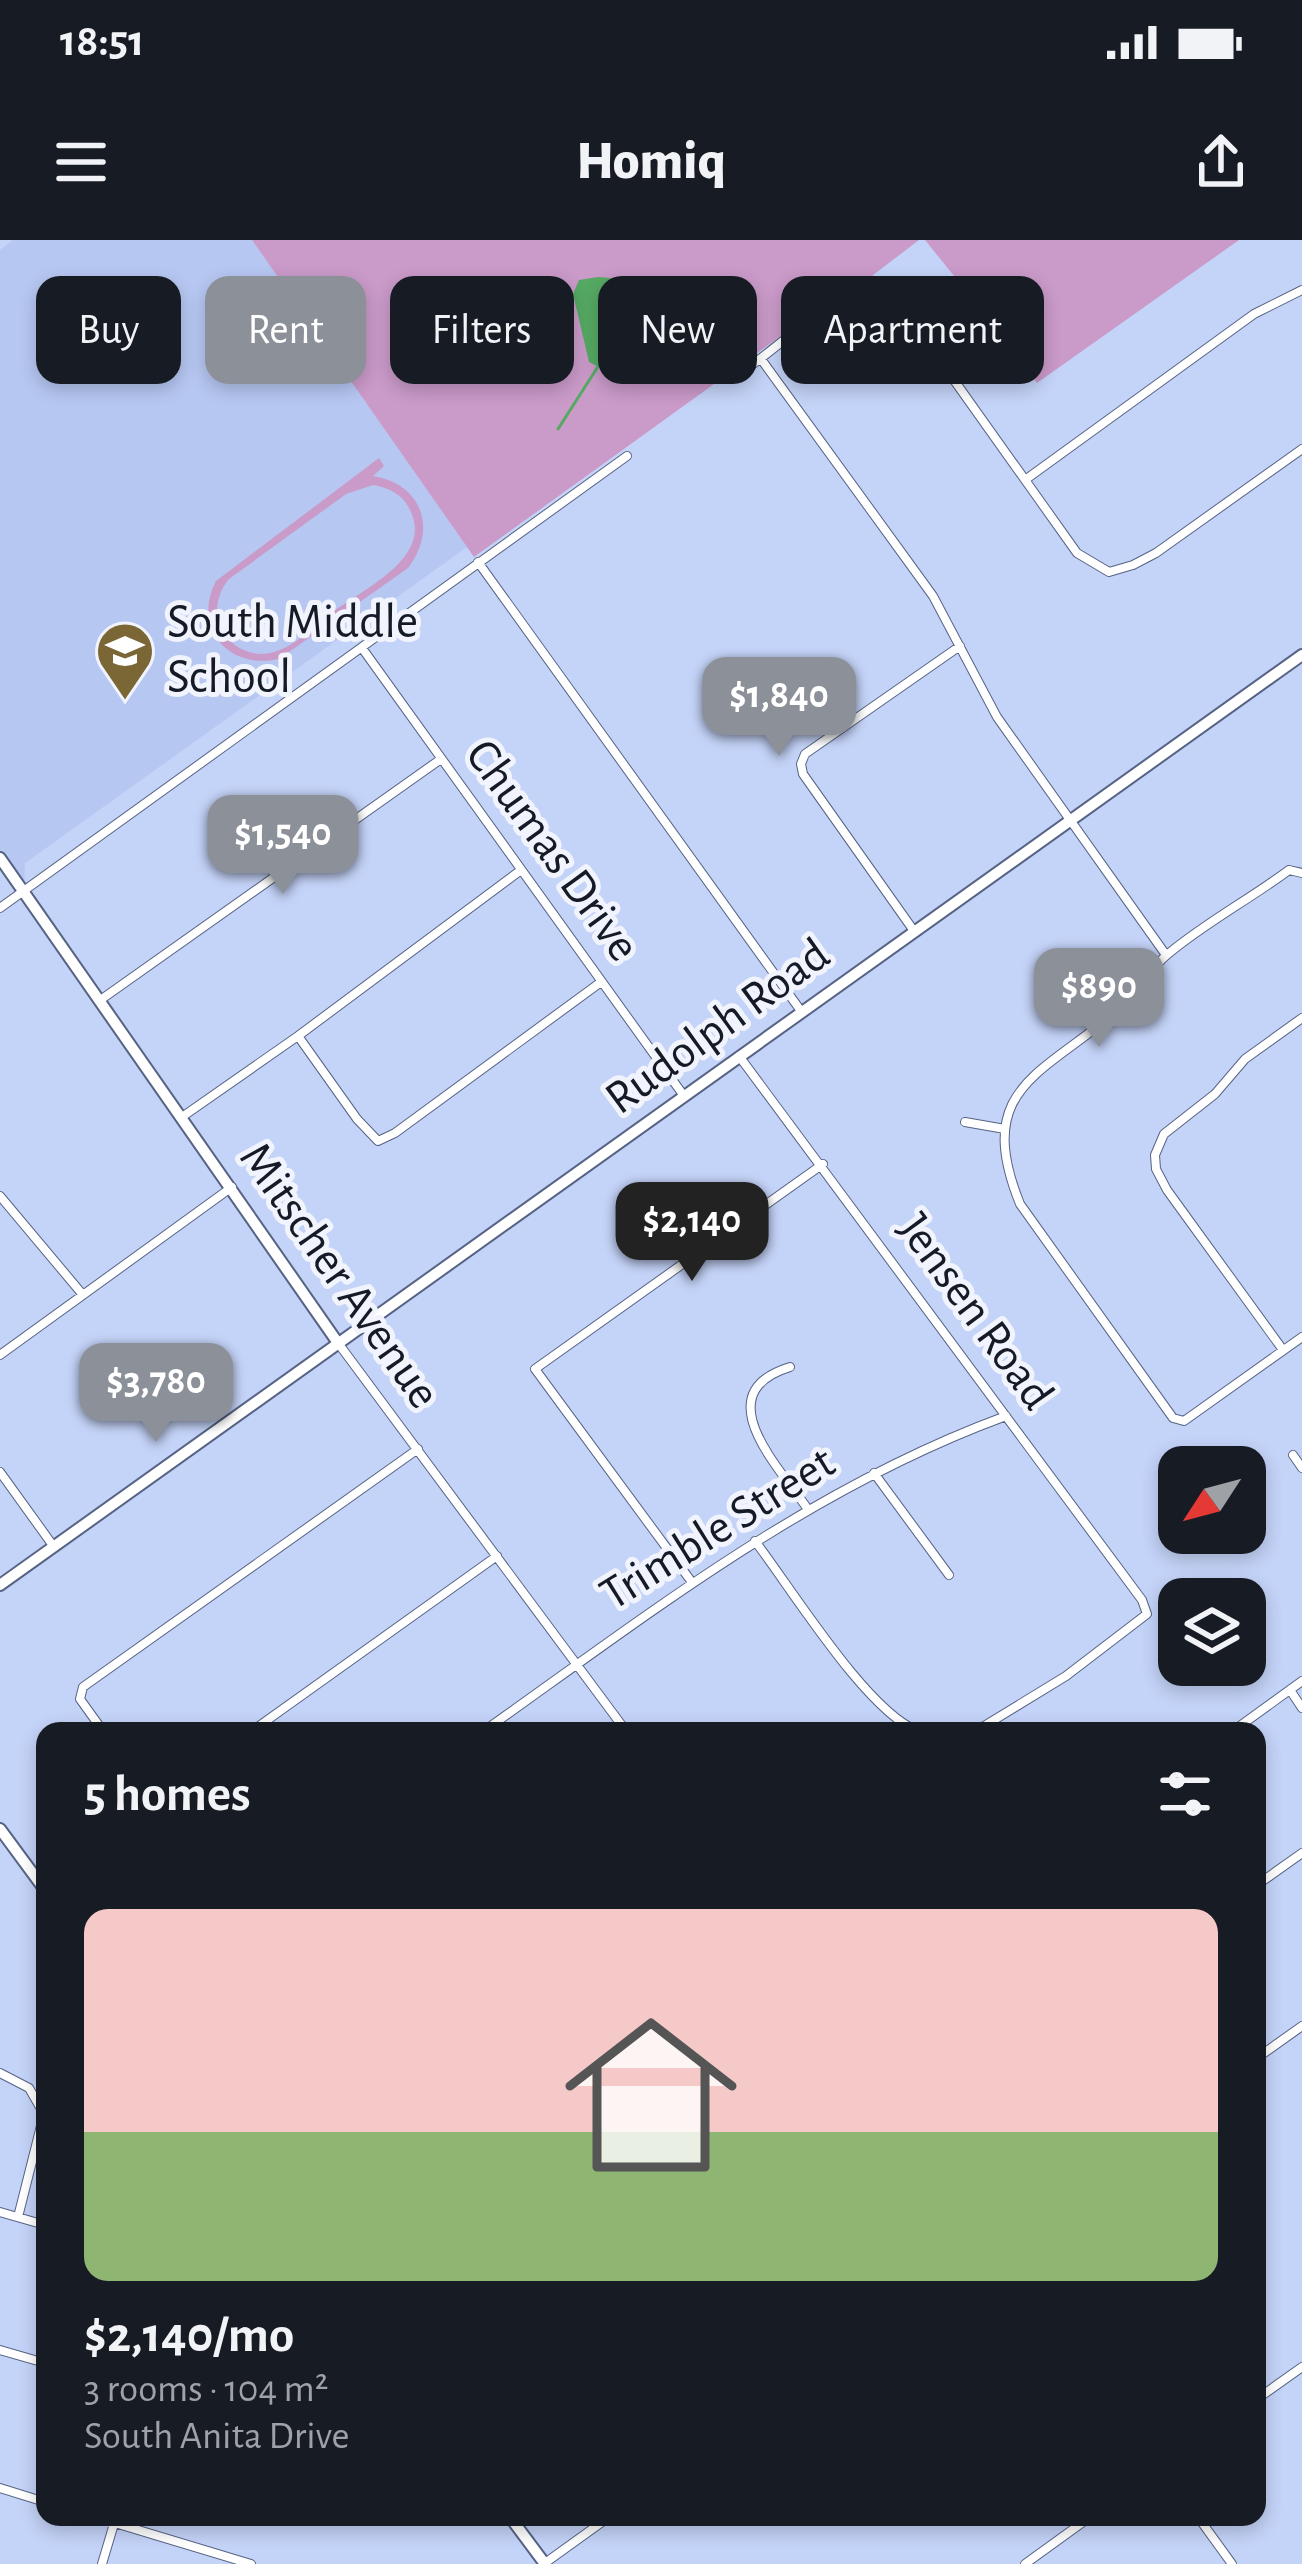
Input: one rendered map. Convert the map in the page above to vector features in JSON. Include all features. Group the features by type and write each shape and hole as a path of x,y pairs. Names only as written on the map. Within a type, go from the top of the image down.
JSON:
{"street":[{"path":"1025,480 1254,314 1302,290"},
{"path":"757,361 843,301 869,296 890,302 910,318 1077,553 1109,572 1156,553 1302,449"},
{"path":"761,358 933,596 997,717 1166,955"},
{"path":"0,908 627,455"},
{"path":"478,562 801,1011"},
{"path":"914,931 803,774 801,764 805,754 960,646"},
{"name":"Chumas Drive","path":"362,648 685,1096"},
{"name":"Rudolph Road","path":"0,1585 1302,655"},
{"path":"99,1001 441,758"},
{"name":"Mitscher Avenue","path":"0,857 338,1343 619,1722"},
{"path":"182,1117 521,870"},
{"path":"1302,873 1289,870 1166,955 1113,1014 1037,1069 1020,1087 1005,1130 1005,1167 1020,1204 1173,1418 1184,1421 1302,1336"},
{"path":"298,1036 377,1141 601,982"},
{"path":"1283,1350 1167,1190 1155,1155 1164,1135 1215,1094 1245,1059 1302,1018"},
{"name":"Jensen Road","path":"740,1056 1142,1600 1147,1614 1066,1676 991,1722"},
{"path":"964,1123 1005,1130"},
{"path":"691,1581 535,1370 823,1164"},
{"path":"0,1355 232,1187"},
{"path":"0,1196 83,1295"},
{"path":"790,1367 761,1381 753,1393 750,1418 757,1436 807,1508"},
{"name":"Trimble Street","path":"497,1722 691,1581 807,1508 874,1473 1006,1416"},
{"path":"97,1722 80,1699 83,1687 418,1449"},
{"path":"1293,1455 1302,1468"},
{"path":"0,1472 54,1547"},
{"path":"874,1473 949,1575"},
{"path":"755,1541 893,1722"},
{"path":"265,1722 497,1556"},
{"path":"1246,1722 1302,1682"},
{"path":"1290,1690 1302,1708"},
{"path":"0,1829 36,1878"},
{"path":"1266,1879 1302,1853"},
{"path":"1266,2052 1302,2026"},
{"path":"0,2074 29,2088 36,2100"},
{"path":"18,2217 36,2146"},
{"path":"0,2212 36,2222"},
{"path":"0,2350 36,2360"},
{"path":"1266,2393 1302,2367"},
{"path":"0,2488 36,2499"},
{"path":"102,2564 113,2526"},
{"path":"134,2526 251,2564"},
{"path":"517,2526 544,2564 597,2526"},
{"path":"1025,2564 1078,2526"},
{"path":"1205,2526 1232,2564"}],"shaded area":[{"name":"South Middle School","path":"13,240 252,240 277,276 205,276 205,384 353,384 467,547 25,863 24,891 0,857 0,250"},
{"path":"252,240 919,240 873,276 781,276 781,336 757,353 757,276 598,276 598,384 714,384 474,557 353,384 366,384 366,276 277,276"},
{"path":"925,240 1239,240 1044,378 1044,276 954,276"},
{"path":"598,277 598,367 589,362 574,298 579,280"},
{"path":"379,458 384,466 373,476 403,488 420,510 422,538 408,568 279,659 244,658 219,642 209,615 216,581","holes":["373,485 395,493 410,510 415,527 404,557 377,582 279,651 256,654 231,642 222,631 217,610 229,579 346,494"]}],"waterway":[{"path":"558,429 598,367"}],"place":[{"name":"South Middle School","path":"125,702"}]}
